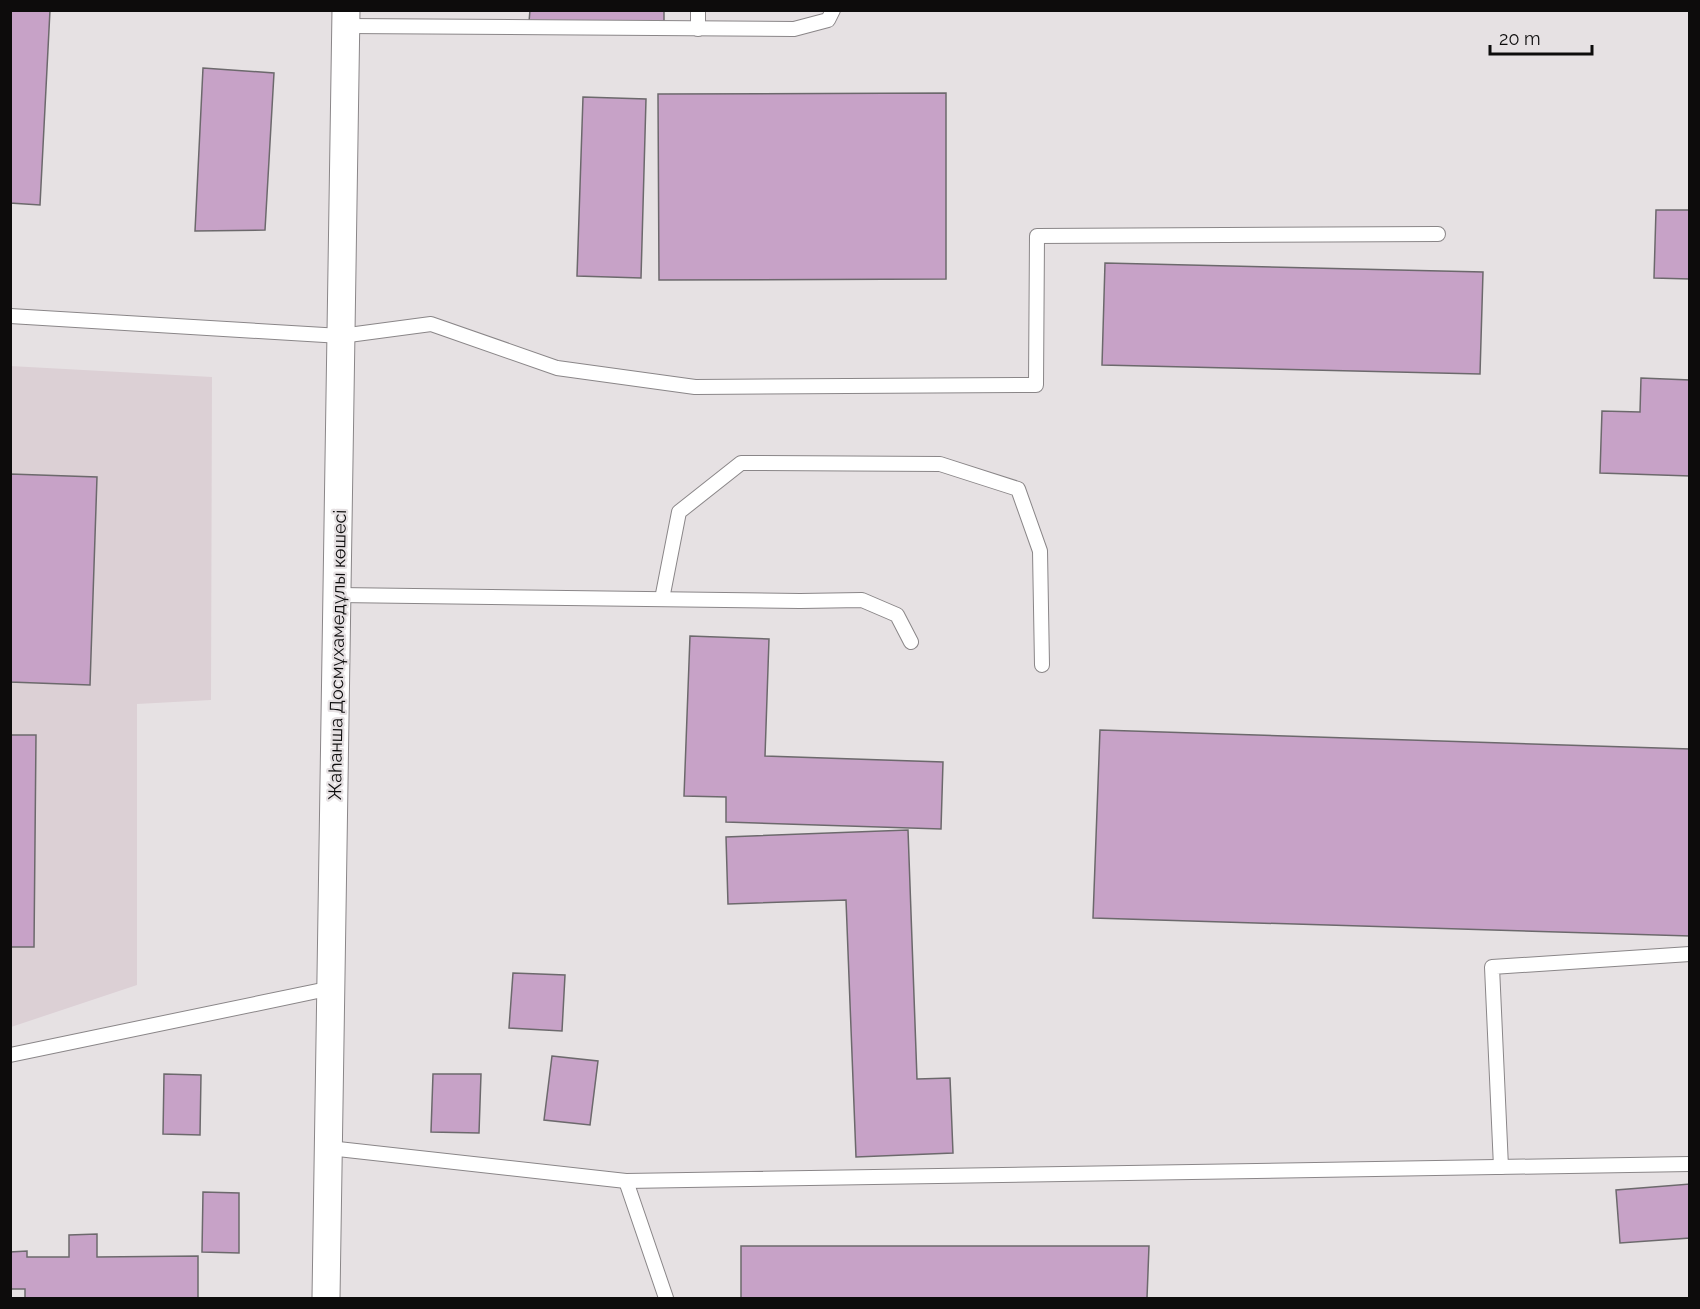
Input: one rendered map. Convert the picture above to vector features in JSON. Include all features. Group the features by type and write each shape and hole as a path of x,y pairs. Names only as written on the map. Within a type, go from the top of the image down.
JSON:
{"street":[{"name":"Жаһанша Досмұхамедұлы көшесі","path":"326,1299 346,18"}],"lane":[{"path":"698,10 698,29"},
{"path":"346,18 698,29 794,29 828,20 833,10"},
{"path":"10,316 341,336 431,324 557,368 695,387 1036,385 1037,237 1438,234"},
{"path":"662,599 679,512 741,463 940,464 1018,489 1040,551 1042,665"},
{"path":"338,595 862,600 897,615 911,642"},
{"path":"1501,1167 1492,966 1689,954"},
{"path":"10,1054 332,988"},
{"path":"329,1148 626,1181 1689,1164"},
{"path":"626,1181 666,1299"}],"shaded area":[{"path":"10,366 212,377 211,700 137,704 137,985 11,1027"}],"building":[{"path":"10,10 50,10 40,205 10,203"},
{"path":"530,10 664,10 664,24 529,22"},
{"path":"203,68 274,73 265,230 195,231"},
{"path":"946,93 946,279 659,280 658,94"},
{"path":"583,97 646,99 641,278 577,276"},
{"path":"1656,210 1690,210 1690,279 1654,278"},
{"path":"1105,263 1483,272 1480,374 1102,365"},
{"path":"1641,378 1690,380 1690,476 1600,473 1602,411 1640,412"},
{"path":"10,474 97,477 90,685 10,682"},
{"path":"690,636 769,639 765,756 943,762 941,829 726,822 726,797 684,796"},
{"path":"1100,730 1690,749 1690,936 1093,918"},
{"path":"10,735 36,735 34,947 10,947"},
{"path":"908,830 917,1079 950,1078 953,1153 856,1157 846,900 728,904 726,837"},
{"path":"513,973 565,975 562,1031 509,1028"},
{"path":"552,1056 598,1061 590,1125 544,1120"},
{"path":"164,1074 201,1075 200,1135 163,1134"},
{"path":"433,1074 481,1074 479,1133 431,1132"},
{"path":"1690,1184 1690,1238 1620,1243 1616,1190"},
{"path":"203,1192 239,1193 239,1253 202,1252"},
{"path":"97,1234 97,1257 198,1256 198,1298 25,1298 25,1289 10,1289 10,1252 27,1251 27,1257 69,1257 69,1235"},
{"path":"741,1246 1149,1246 1147,1298 741,1298"}]}
